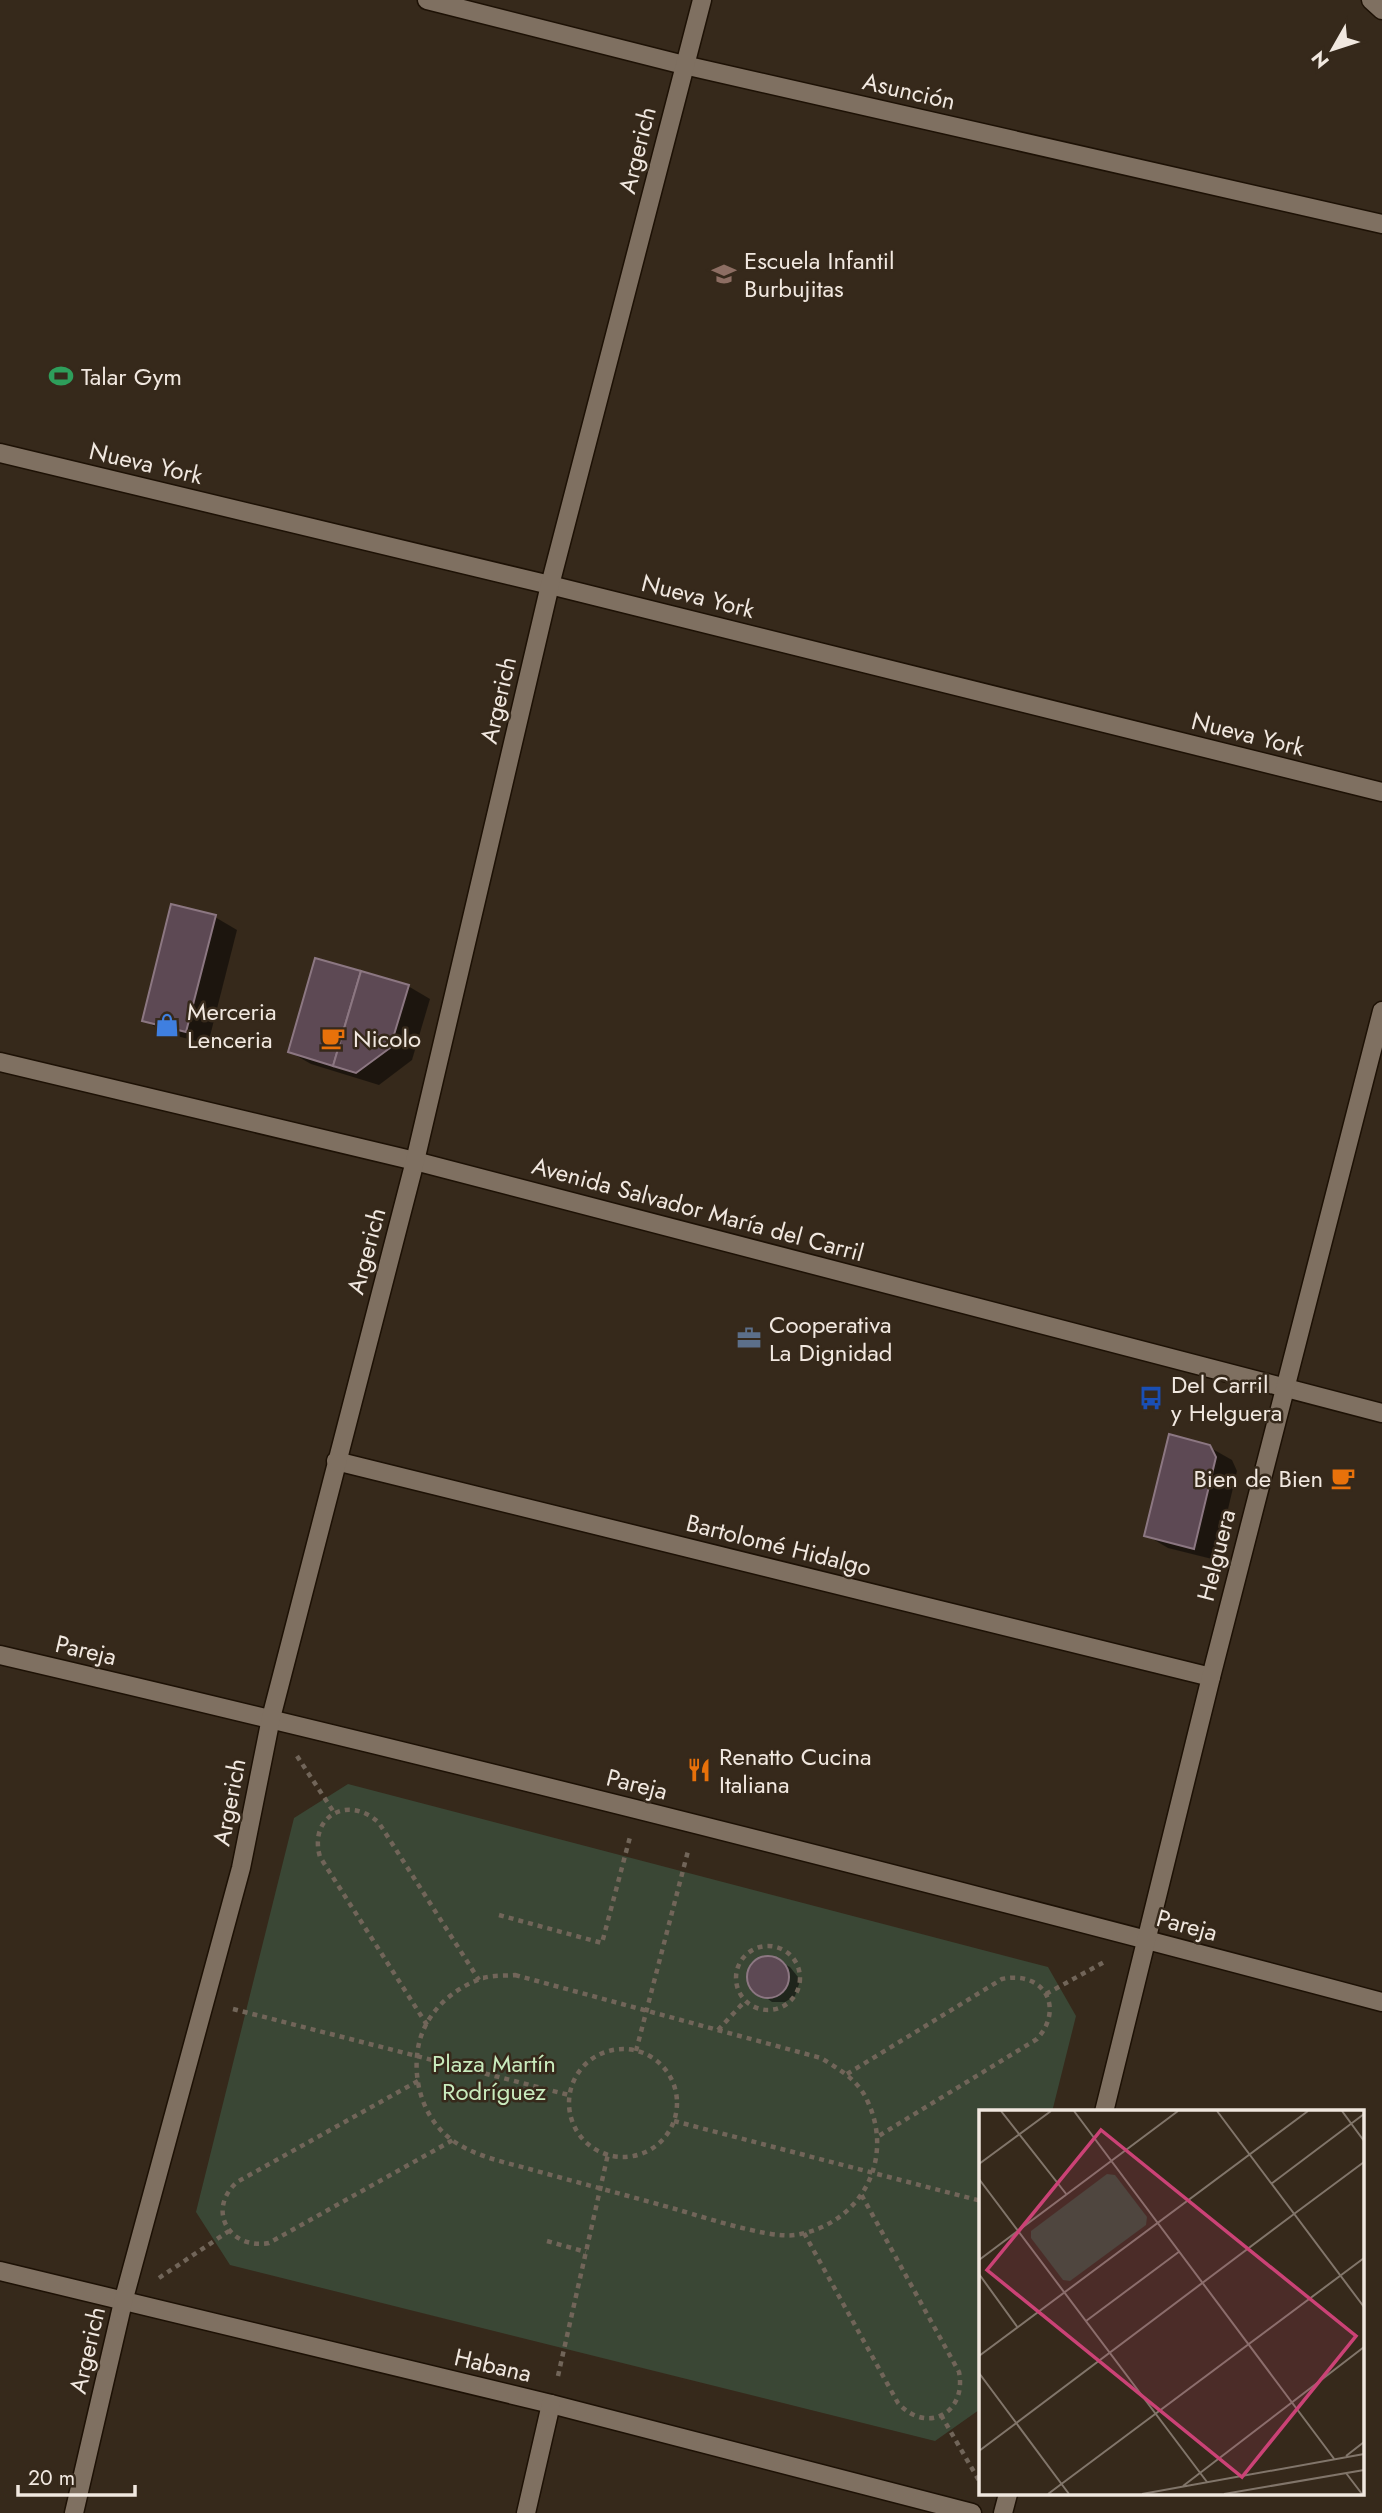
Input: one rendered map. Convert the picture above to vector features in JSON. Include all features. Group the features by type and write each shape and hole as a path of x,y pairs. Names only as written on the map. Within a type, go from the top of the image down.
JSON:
{"street":[{"name":"Asunción","path":"427,0 684,65 1382,224"},
{"name":"Argerich","path":"74,2513 123,2302 241,1868 271,1718 415,1161 550,585 702,0"},
{"path":"1371,0 1382,9"},
{"name":"Nueva York","path":"0,453 550,585 1382,792"},
{"name":"Helguera","path":"1104,2110 1210,1677 1382,1011"},
{"name":"Avenida Salvador María del Carril","path":"0,1062 415,1161 1382,1413"},
{"name":"Bartolomé Hidalgo","path":"336,1461 1210,1677"},
{"name":"Pareja","path":"0,1655 271,1718 638,1809 1382,2002"},
{"name":"Habana","path":"0,2271 551,2404 972,2513"},
{"path":"526,2513 551,2404"},
{"path":"1003,2513 1007,2496"}],"path":[{"path":"271,1718 335,1814"},
{"path":"427,2025 320,1857 318,1835 322,1825 335,1814 350,1809 371,1815 379,1823 479,1980"},
{"path":"499,1915 601,1943 638,1809"},
{"path":"636,2051 695,1824"},
{"path":"1046,1994 1145,1939"},
{"path":"766,1946 785,1951 793,1958 799,1968 798,1989 785,2006 764,2010 745,2001 739,1993 736,1972 746,1954 755,1948 766,1946"},
{"path":"515,1975 647,2011 821,2058 847,2074 866,2098 877,2137 877,2158 867,2187 848,2211 822,2228 803,2233 792,2235 762,2232 485,2156 453,2140 434,2123 420,2096 415,2066 421,2036 435,2010 457,1989 485,1977 515,1975"},
{"path":"847,2074 1002,1979 1024,1977 1035,1981 1046,1994 1051,2010 1049,2021 1037,2039 877,2137"},
{"path":"718,2030 745,2001"},
{"path":"205,2002 569,2095"},
{"path":"618,2049 636,2051 653,2058 670,2078 677,2103 674,2121 666,2136 652,2148 636,2155 619,2157 602,2153 587,2143 576,2129 569,2113 569,2095 575,2078 586,2064 600,2054 618,2049"},
{"path":"418,2081 237,2182 229,2189 222,2210 229,2231 247,2244 269,2243 453,2140"},
{"path":"674,2121 979,2200"},
{"path":"551,2404 608,2154"},
{"path":"803,2233 898,2403 915,2417 926,2419 941,2415 955,2404 960,2395 959,2372 861,2194"},
{"path":"123,2302 229,2231"},
{"path":"547,2241 586,2252"},
{"path":"941,2415 979,2482"}],"green space":[{"name":"Plaza Martín Rodríguez","path":"348,1784 1048,1967 1076,2016 1052,2110 979,2110 979,2410 935,2441 230,2265 196,2212 294,1818"}],"building":[{"path":"171,904 216,915 186,1032 142,1021"},
{"path":"315,958 361,971 333,1066 288,1052"},
{"path":"361,971 409,985 390,1048 356,1073 333,1066"},
{"path":"1169,1434 1210,1445 1216,1457 1194,1549 1144,1536"},
{"path":"768,1956 783,1962 789,1977 783,1992 768,1998 753,1992 747,1977 753,1962"}],"place":[{"name":"Escuela Infantil Burbujitas","path":"724,274"},
{"name":"Talar Gym","path":"61,376"},
{"name":"Merceria Lenceria","path":"167,1025"},
{"name":"Nicolo","path":"333,1038"},
{"name":"Cooperativa La Dignidad","path":"749,1338"},
{"name":"Del Carril y Helguera","path":"1151,1398"},
{"name":"Bien de Bien","path":"1343,1478"},
{"name":"Renatto Cucina Italiana","path":"699,1770"}]}
